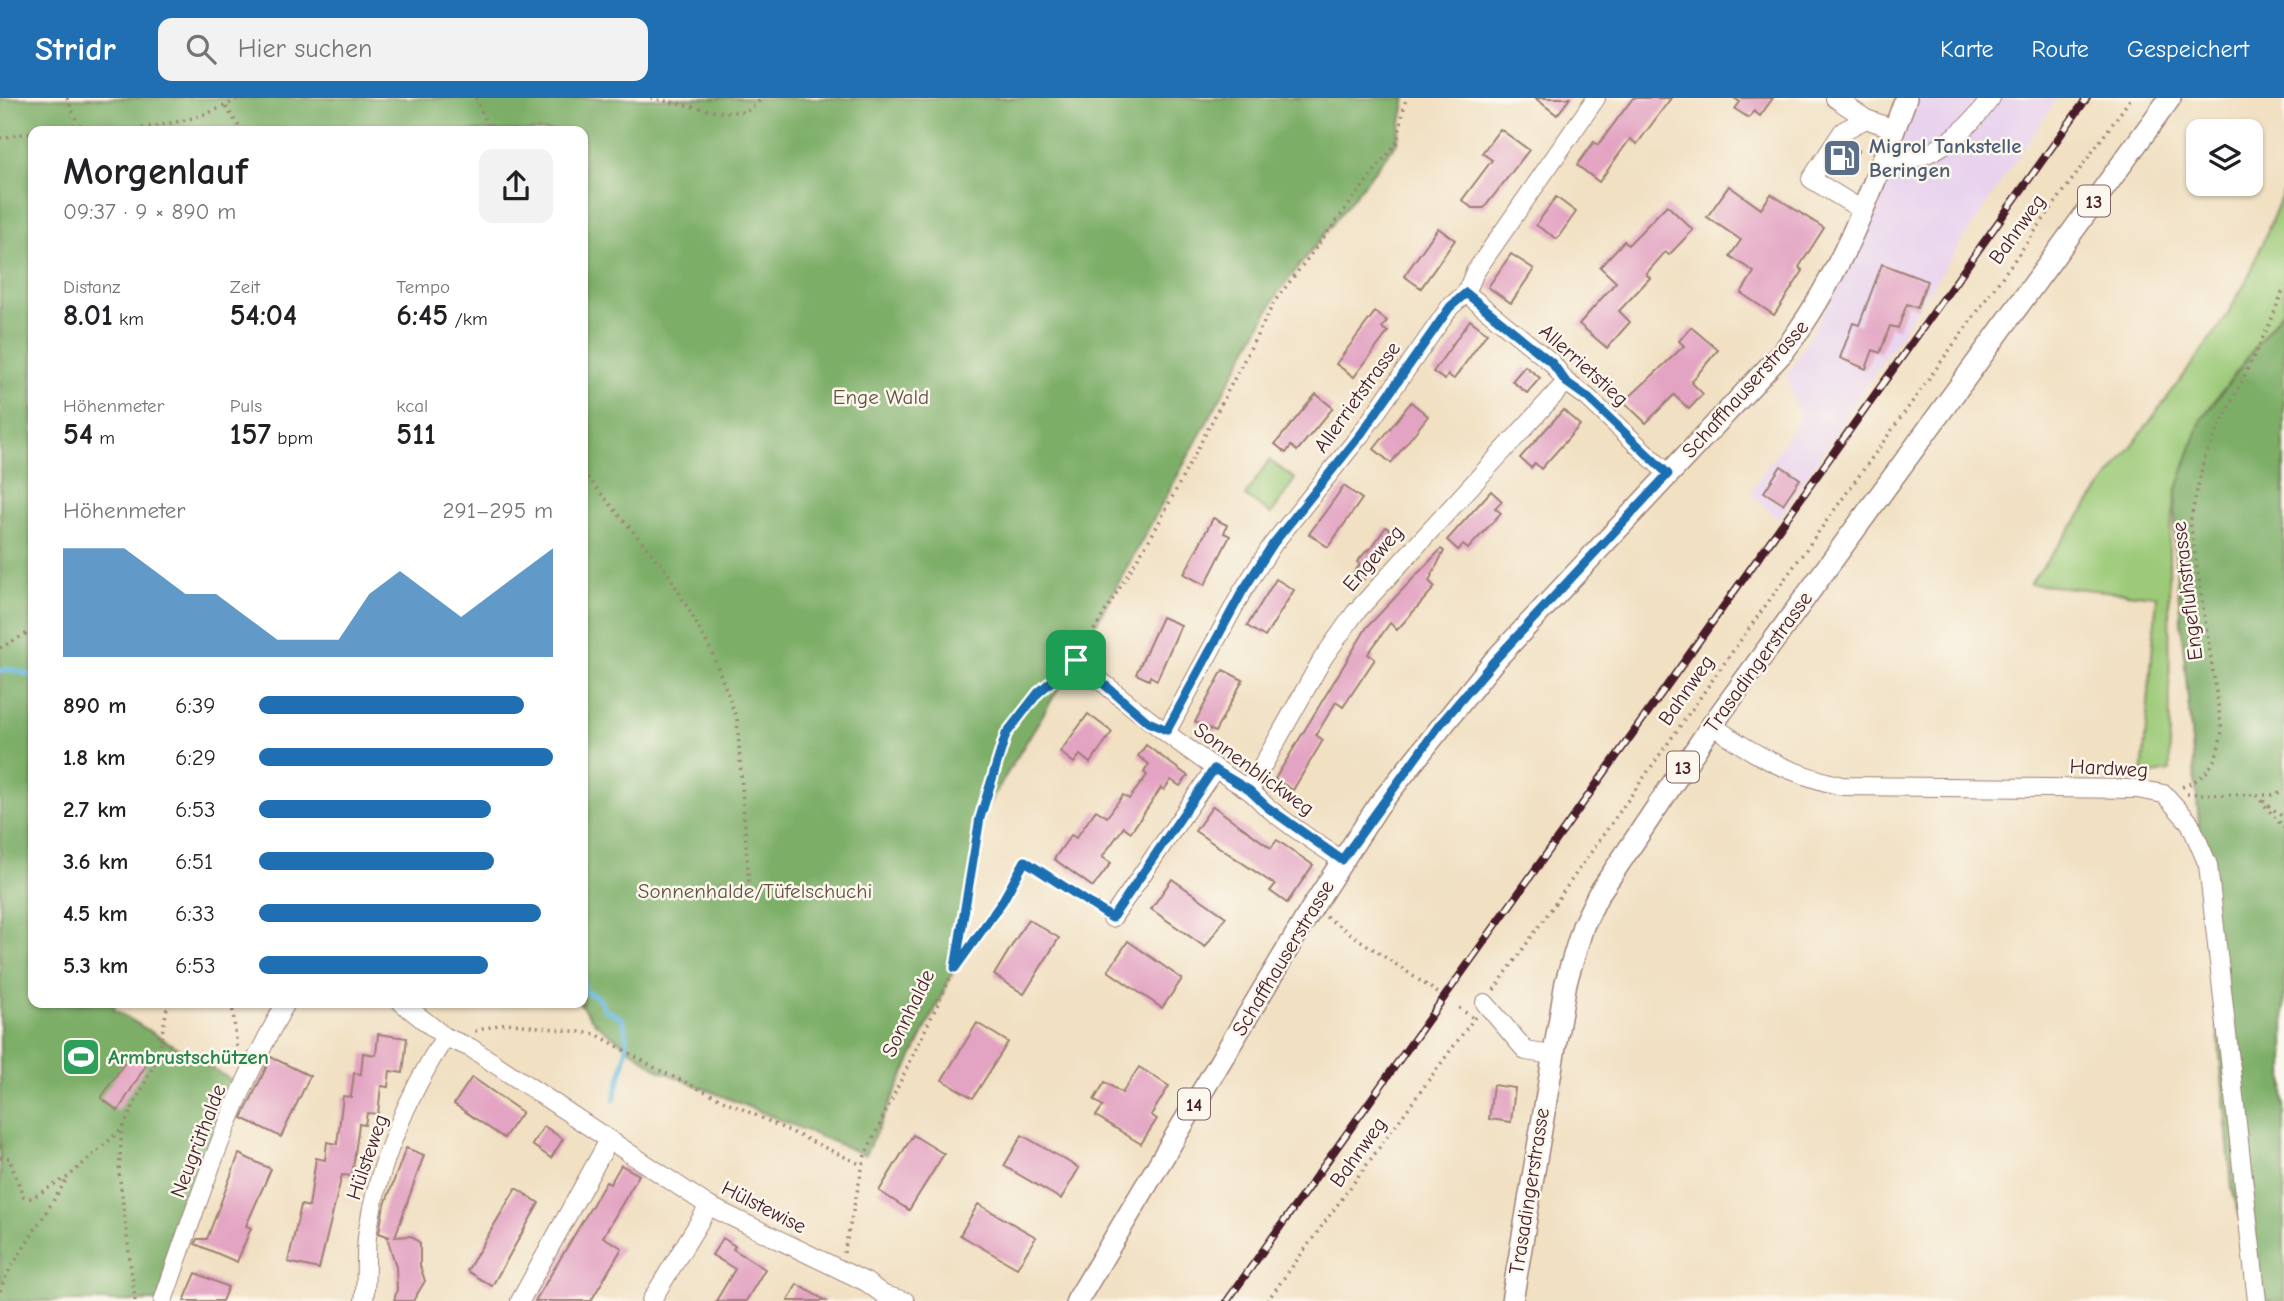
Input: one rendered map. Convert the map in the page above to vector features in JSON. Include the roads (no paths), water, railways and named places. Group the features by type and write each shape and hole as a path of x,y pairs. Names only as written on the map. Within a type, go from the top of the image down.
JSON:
{"main road":[{"name":"Schaffhauserstrasse","path":"1077,1301 1342,860 1438,727 1486,670 1783,352 1809,318 1842,260 1906,98"},
{"name":"Trasadingerstrasse","path":"1512,1301 1551,1055 1566,982 1583,926 1612,871 1712,725 2170,98"}],"street":[{"name":"Allerrietstrasse","path":"1167,730 1242,592 1273,544 1361,434 1450,307 1466,293 1475,272 1596,98"},
{"path":"1835,98 1866,119 1894,130"},
{"path":"1884,157 1897,162 1950,144 1979,115 1991,98"},
{"path":"1862,210 1811,179 1843,131 1866,119"},
{"name":"Allerrietstieg","path":"1466,293 1552,363 1566,382 1587,397 1668,474"},
{"name":"Engeweg","path":"1249,790 1323,658 1355,613 1566,382"},
{"name":"Sonnenblickweg","path":"1076,660 1148,722 1167,730 1179,745 1249,790 1267,807 1342,860"},
{"name":"Hardweg","path":"1712,725 1786,771 1842,786 2137,789 2164,794 2190,823 2208,865 2257,1301"},
{"path":"1112,918 1214,769"},
{"path":"1485,1003 1525,1051 1551,1055"},
{"name":"Neugrüthalde","path":"163,1301 205,1181 243,1087 283,1008"},
{"name":"Hülstewise","path":"408,1008 445,1037 471,1048 709,1206 838,1268 882,1298 905,1301"},
{"name":"Hülsteweg","path":"364,1301 367,1238 387,1163 412,1098 445,1037"},
{"path":"520,1301 609,1140"},
{"path":"651,1301 709,1206"}],"waterway":[{"path":"0,671 10,669 28,674"},
{"path":"588,993 598,997 605,1010 621,1017 625,1027 625,1058 614,1100"}],"railway":[{"path":"1227,1301 2087,98"}],"place":[{"name":"Migrol Tankstelle Beringen","path":"1842,158"},
{"name":"Armbrustschützen","path":"81,1057"}],"park label":[{"name":"Enge Wald","path":"881,397"},
{"name":"Sonnenhalde/Tüfelschuchi","path":"755,891"}]}
